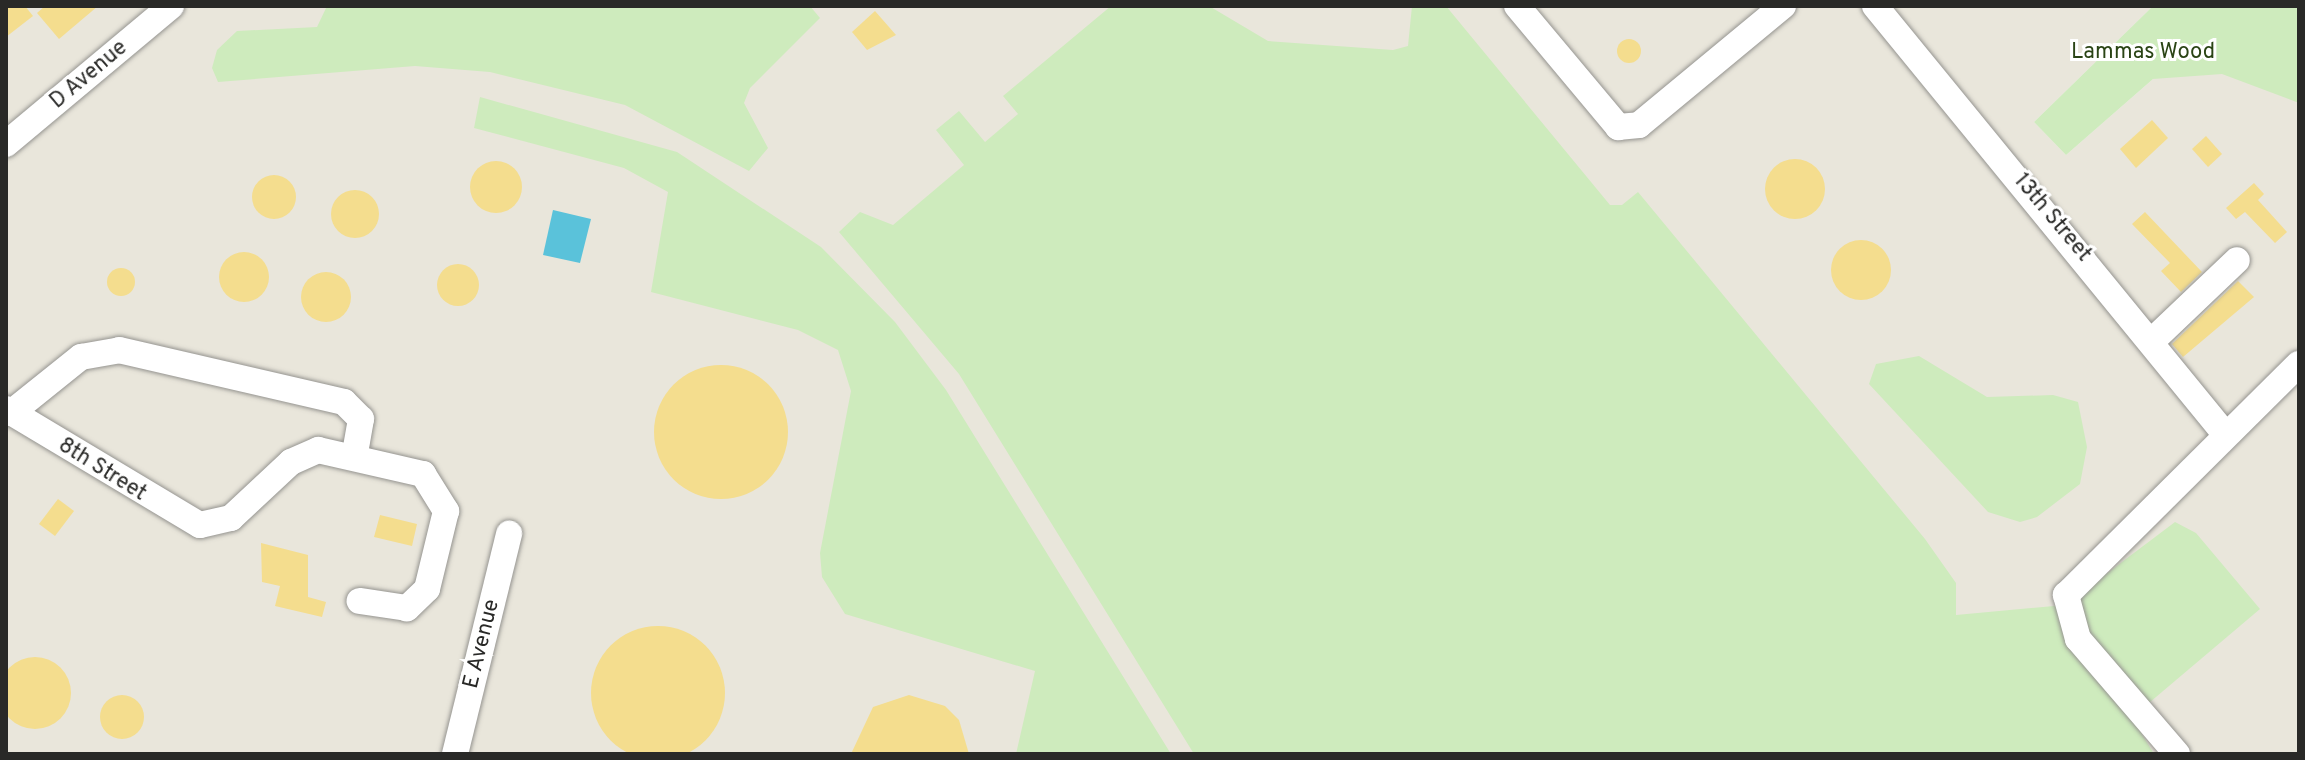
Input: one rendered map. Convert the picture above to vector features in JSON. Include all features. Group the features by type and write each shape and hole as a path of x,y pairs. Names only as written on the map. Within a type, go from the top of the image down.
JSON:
{"lane":[{"path":"1517,6 1618,127 1639,125 1783,6"},
{"name":"13th Street","path":"1875,6 2225,434"},
{"name":"D Avenue","path":"6,144 168,7"},
{"path":"2152,341 2237,260"},
{"path":"8,411 81,357 109,348 344,402 361,419 355,454 423,474 446,511 421,598 398,609 360,601"},
{"path":"2177,754 2078,639 2066,595 2299,364"},
{"name":"8th Street","path":"8,411 200,525 231,518 299,456 355,454"},
{"name":"E Avenue","path":"455,754 509,534"}],"shaded area":[{"path":"6,6 2153,6 2034,122 2066,155 2153,79 2299,10 2299,754 6,754"}],"green space":[{"path":"327,6 810,6 820,18 750,88 744,103 768,148 749,171 625,105 490,72 415,66 218,82 212,68 217,50 237,31 317,27"},
{"path":"1111,6 1209,6 1268,41 1393,50 1408,46 1412,6 1446,6 1610,205 1622,205 1638,192 1925,539 1956,583 1956,615 2065,605 2175,522 2196,533 2260,609 2143,708 2137,726 2154,754 1194,754 959,374 839,232 860,212 893,225 964,165 936,130 959,111 985,142 1018,114 1003,96"},
{"name":"Lammas Wood","path":"2153,6 2299,6 2299,103 2222,74 2153,79 2066,155 2034,122"},
{"path":"480,97 677,152 821,247 895,322 946,390 1171,754 1016,754 1035,671 845,614 822,577 820,553 851,391 838,350 798,330 651,292 668,192 624,168 474,128"},
{"path":"1919,356 1987,397 2053,395 2078,402 2087,447 2080,484 2037,517 2020,522 1988,512 1869,384 1876,364"}],"water":[{"path":"553,210 591,219 580,263 543,255"}],"building":[{"path":"6,6 25,6 33,16 6,37"},
{"path":"45,6 98,6 59,39 37,13"},
{"path":"875,11 896,35 867,50 852,32"},
{"path":"1629,39 1637,43 1641,51 1637,59 1629,63 1621,59 1617,51 1621,43"},
{"path":"2152,120 2168,138 2136,168 2120,149"},
{"path":"2206,136 2222,154 2208,167 2192,149"},
{"path":"1795,159 1817,167 1825,189 1817,211 1795,219 1773,211 1765,189 1773,167"},
{"path":"496,161 515,168 522,187 515,206 496,213 477,206 470,187 477,168"},
{"path":"274,175 289,182 296,197 289,212 274,219 259,212 252,197 259,182"},
{"path":"2254,183 2264,194 2258,200 2287,232 2275,243 2245,212 2236,219 2226,208"},
{"path":"355,190 372,197 379,214 372,231 355,238 338,231 331,214 338,197"},
{"path":"2145,212 2202,272 2181,292 2161,271 2170,263 2132,224"},
{"path":"1861,240 1872,242 1882,249 1889,259 1889,281 1882,291 1872,298 1861,300 1850,298 1840,291 1833,281 1831,270 1833,259 1840,249 1850,242"},
{"path":"244,252 262,259 269,277 262,295 244,302 226,295 219,277 226,259"},
{"path":"458,264 473,270 479,285 473,300 458,306 443,300 437,285 443,270"},
{"path":"121,268 131,272 135,282 131,292 121,296 111,292 107,282 111,272"},
{"path":"326,272 344,279 351,297 344,315 326,322 308,315 301,297 308,279"},
{"path":"2238,281 2254,297 2183,357 2172,344"},
{"path":"721,365 747,370 769,384 783,406 788,432 783,458 769,480 747,494 721,499 695,494 673,480 659,458 654,432 659,406 673,384 695,370"},
{"path":"58,499 74,511 55,536 39,524"},
{"path":"380,515 417,524 412,546 374,537"},
{"path":"261,543 308,555 308,597 326,602 322,617 275,606 280,586 262,582"},
{"path":"658,626 684,631 705,646 720,667 725,693 720,719 705,740 684,755 658,760 632,755 611,740 596,719 591,693 596,667 611,646 632,631"},
{"path":"28,657 42,657 61,667 71,686 71,700 61,719 42,729 28,729 9,719 -1,700 -1,686 9,667"},
{"path":"122,695 138,701 144,717 138,733 122,739 106,733 100,717 106,701"},
{"path":"909,695 945,706 959,720 969,754 851,754 873,707"}]}
